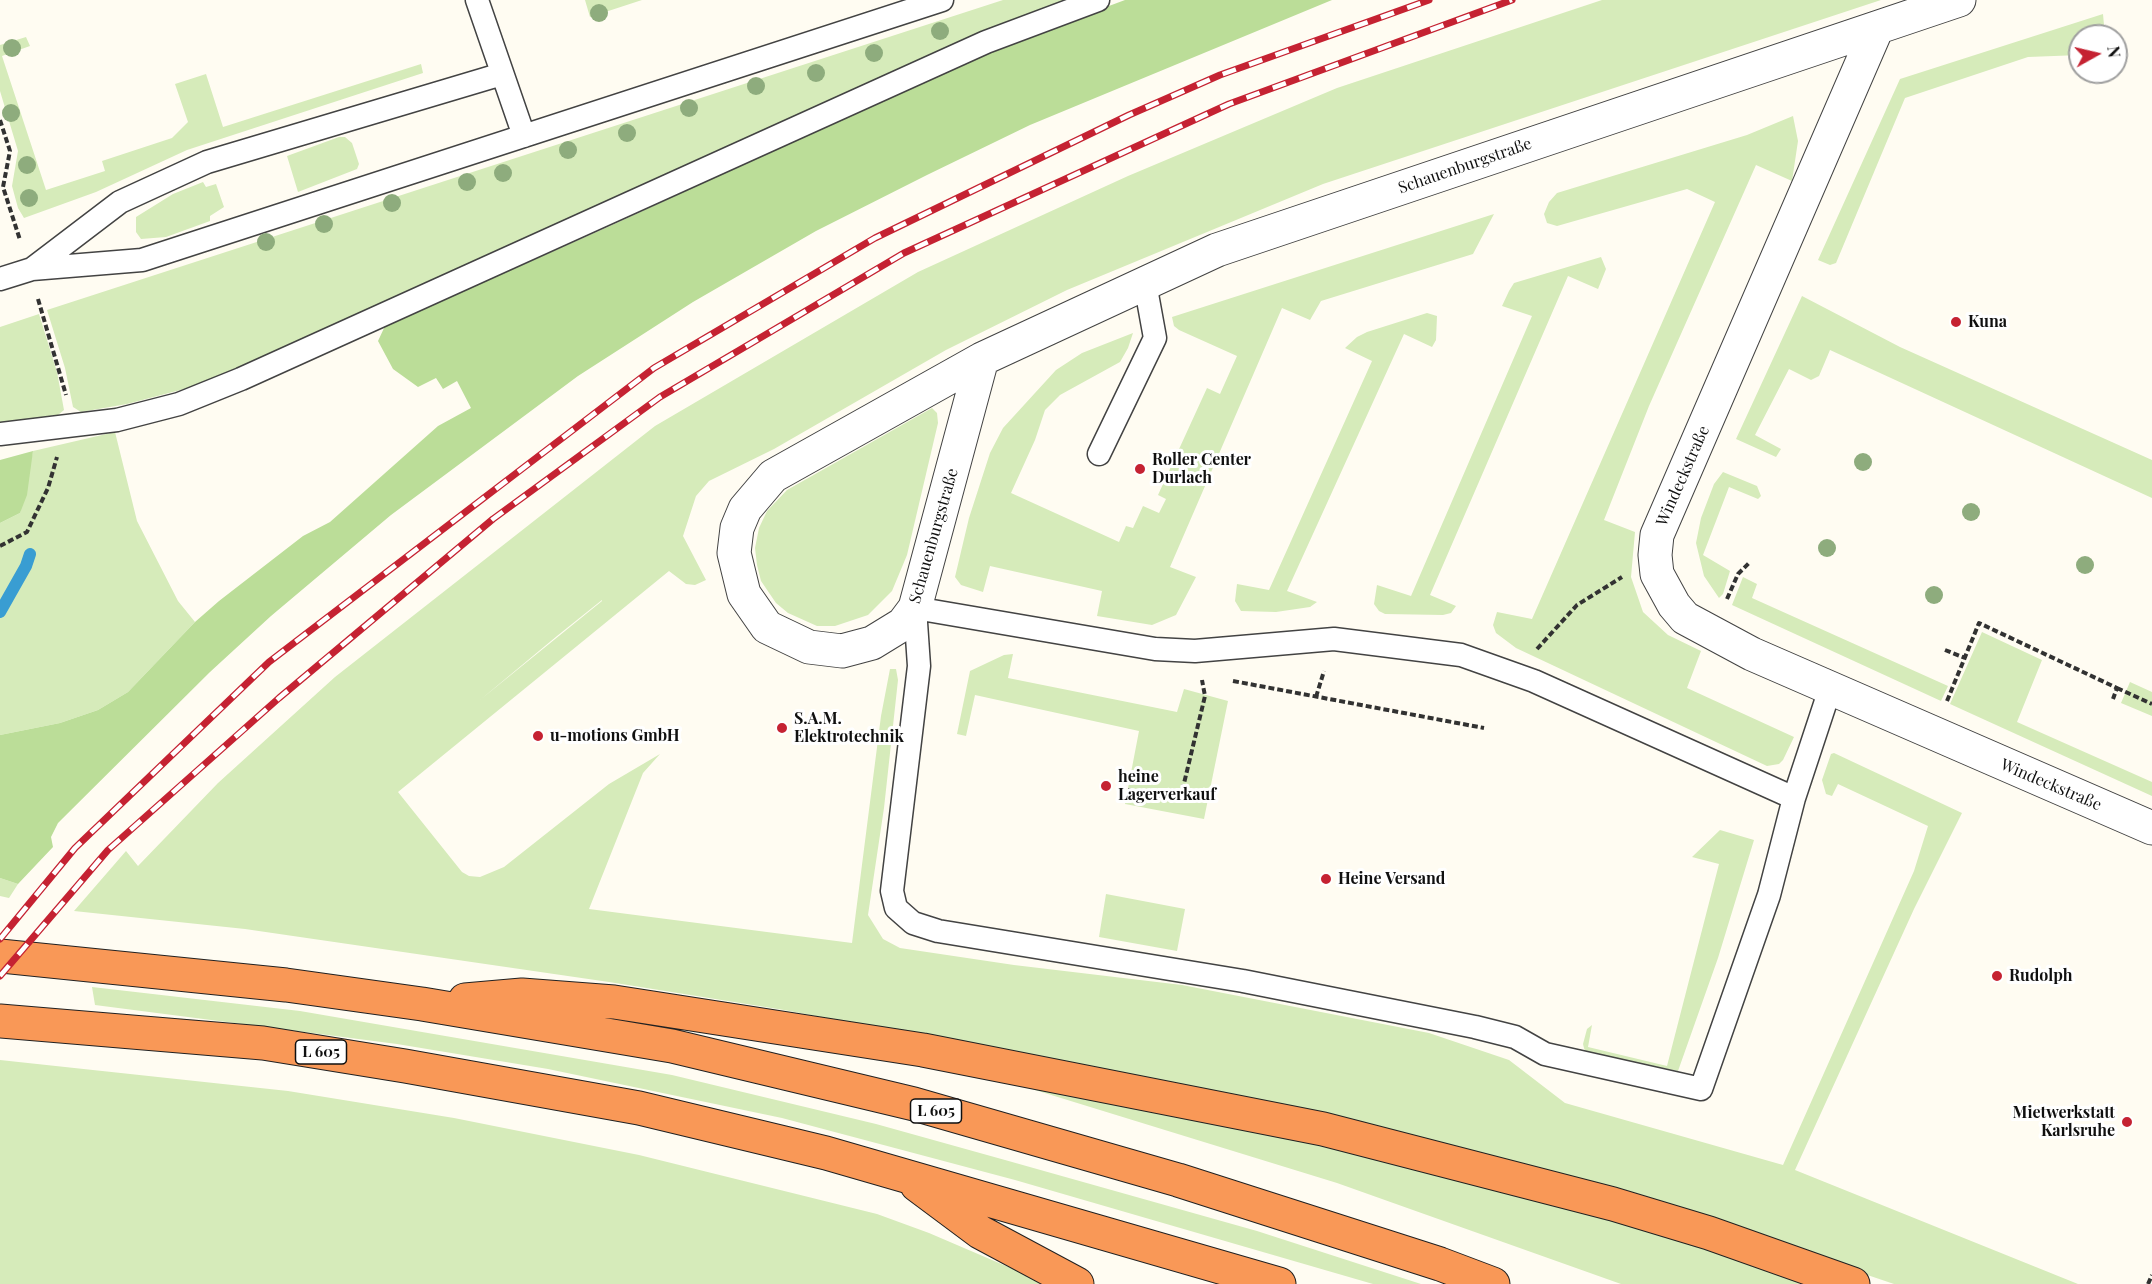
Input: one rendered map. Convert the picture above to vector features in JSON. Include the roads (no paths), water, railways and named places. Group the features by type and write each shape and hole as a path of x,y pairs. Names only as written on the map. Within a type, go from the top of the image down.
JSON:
{"highway":[{"name":"L 605","path":"0,956 286,985 422,1004 672,1046 914,1104 1178,1180 1440,1264 1493,1284"},
{"path":"422,1004 522,995 614,1002 923,1050 1323,1129 1469,1165 1709,1233 1853,1284"},
{"name":"L 605","path":"0,1021 263,1043 405,1065 639,1108 826,1153 1279,1284"},
{"path":"904,1175 980,1232 1077,1284"}],"street":[{"name":"Schauenburgstraße","path":"982,359 915,608 903,624 872,643 842,651 808,647 767,627 744,594 734,553 736,528 745,509 773,476 982,359 1217,250 1959,0"},
{"name":"Windeckstraße","path":"1877,28 1661,526 1655,555 1657,574 1674,605 1685,618 1752,654 2152,828"}],"lane":[{"path":"477,0 524,136"},
{"path":"2,273 142,260 942,0"},
{"path":"0,434 68,428 117,420 179,404 242,379 986,42 1098,0"},
{"path":"31,270 120,202 207,162 502,74"},
{"path":"1099,454 1155,338 1145,283"},
{"path":"1794,798 1522,677 1461,655 1334,639 1195,651 1155,649 915,608 919,666 892,891 897,908 913,923 938,931 1243,981 1475,1027 1515,1037 1545,1054 1701,1089 1769,895 1794,798 1830,689"}],"waterway":[{"path":"0,612 26,566 30,554"}],"railway":[{"path":"0,939 75,848 269,662 654,368 875,238 1129,115 1220,75 1429,0"},
{"path":"0,976 108,850 279,698 493,519 660,397 904,253 1229,104 1512,0"}],"place":[{"name":"Kuna","path":"1956,322"},
{"name":"Roller Center Durlach","path":"1140,469"},
{"name":"S.A.M. Elektrotechnik","path":"782,728"},
{"name":"u-motions GmbH","path":"538,736"},
{"name":"heine Lagerverkauf","path":"1106,786"},
{"name":"Heine Versand","path":"1326,879"},
{"name":"Rudolph","path":"1997,976"},
{"name":"Mietwerkstatt Karlsruhe","path":"2127,1122"}]}
